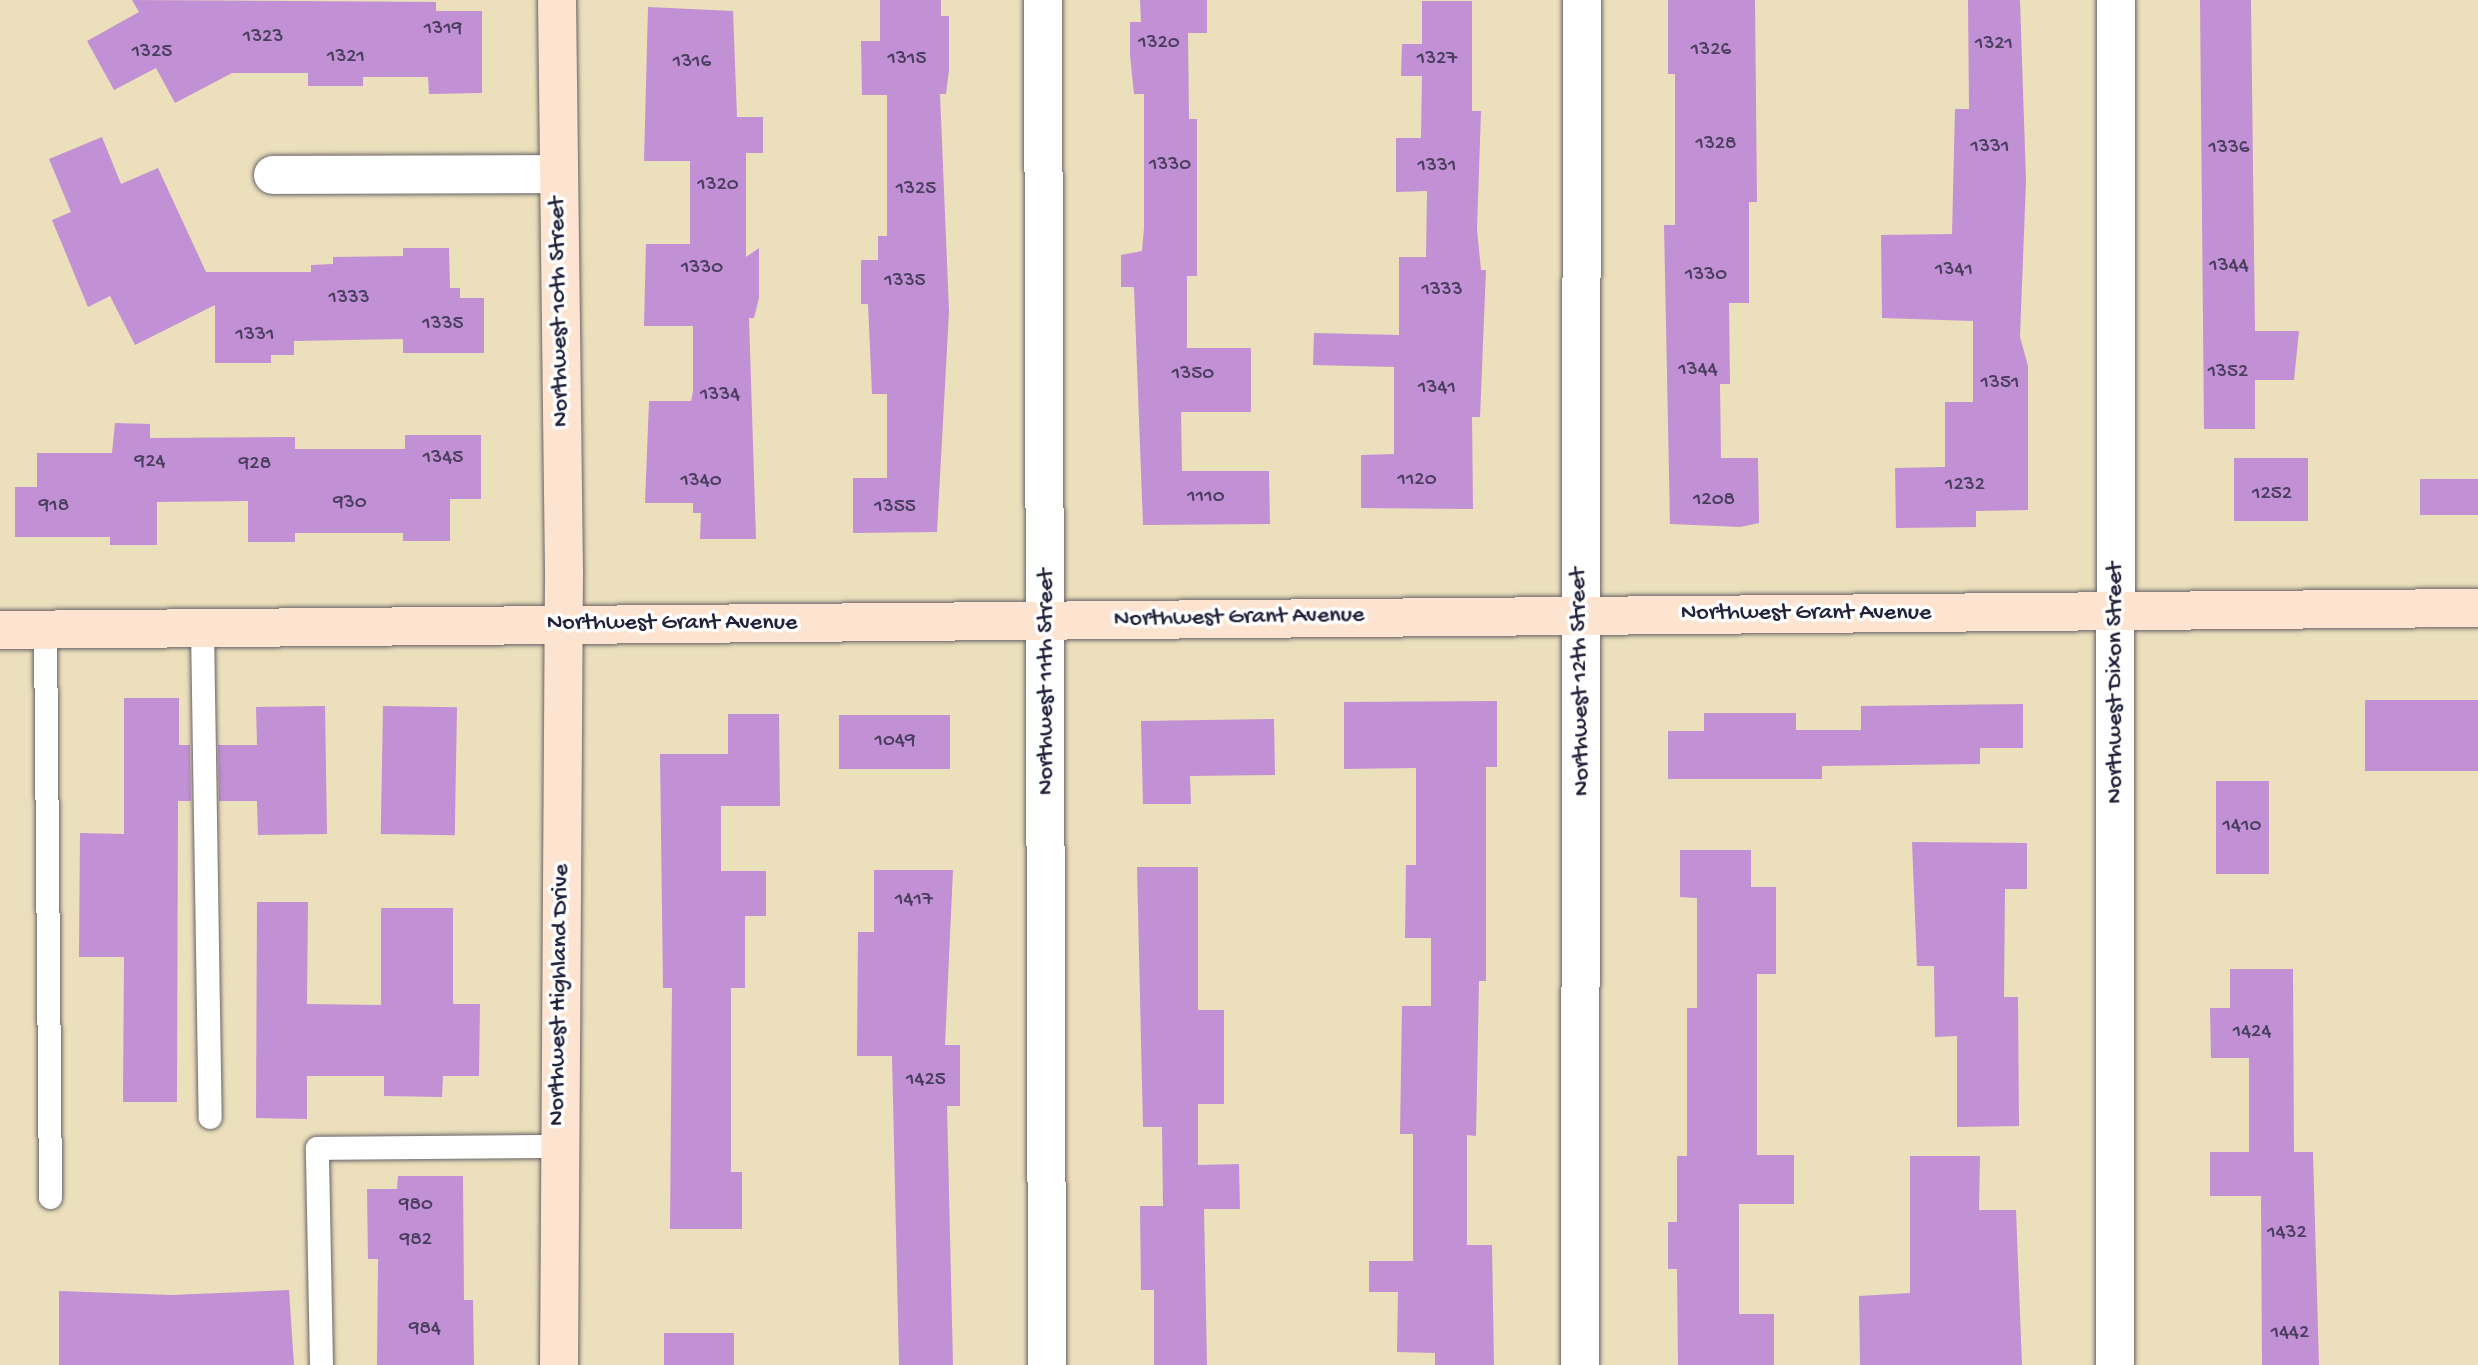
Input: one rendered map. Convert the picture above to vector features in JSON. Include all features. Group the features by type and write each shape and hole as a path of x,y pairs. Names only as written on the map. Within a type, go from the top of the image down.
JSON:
{"main road":[{"name":"Northwest 10th Street","path":"557,0 564,624"},
{"name":"Northwest Grant Avenue","path":"0,630 2478,608"},
{"name":"Northwest Highland Drive","path":"559,1365 558,1146 564,624"}],"street":[{"name":"Northwest 11th Street","path":"1043,0 1047,620 1046,1365"},
{"name":"Northwest 12th Street","path":"1580,1365 1581,0"},
{"name":"Northwest Dixon Street","path":"2115,1365 2116,0"},
{"path":"273,176 558,174"}],"lane":[{"path":"202,628 210,1117"},
{"path":"45,629 50,1197"},
{"path":"321,1365 317,1148 558,1146"}],"building":[{"path":"132,0 436,2 436,11 482,11 482,93 429,94 428,77 363,77 363,86 308,86 308,73 232,73 175,103 156,68 114,90 87,41 139,12"},
{"path":"880,0 941,0 941,16 949,16 949,70 946,94 940,94 949,311 937,532 853,533 853,478 887,478 887,394 872,394 868,304 861,304 861,260 878,260 878,236 887,236 887,95 862,95 861,41 880,41"},
{"path":"1140,0 1207,0 1207,33 1188,33 1189,119 1197,119 1197,276 1187,276 1187,348 1251,348 1251,412 1181,412 1182,471 1269,471 1270,524 1143,525 1134,287 1121,287 1121,255 1142,251 1144,228 1144,94 1134,94 1130,55 1130,22 1141,22"},
{"path":"1668,0 1755,0 1757,202 1749,202 1749,303 1729,303 1730,384 1720,384 1721,458 1758,458 1759,523 1740,527 1670,524 1664,225 1675,225 1675,74 1668,74"},
{"path":"1968,0 2020,0 2026,181 2020,337 2028,366 2028,510 1976,511 1976,527 1896,528 1895,468 1945,467 1945,402 1973,402 1973,321 1882,318 1881,235 1952,234 1955,109 1969,109"},
{"path":"2200,0 2251,0 2255,331 2299,331 2294,380 2255,380 2255,429 2204,429"},
{"path":"1422,1 1472,1 1472,111 1481,111 1477,229 1481,270 1486,270 1480,417 1472,417 1473,509 1361,508 1361,455 1394,454 1394,367 1313,365 1314,333 1399,335 1399,257 1426,257 1427,191 1396,192 1396,138 1421,138 1422,76 1401,76 1402,44 1422,44"},
{"path":"648,7 733,11 737,117 763,117 763,153 746,153 746,257 759,248 759,298 754,318 749,318 756,539 700,539 701,513 693,513 693,503 645,503 649,401 691,401 693,392 693,326 644,326 646,244 690,244 690,161 644,161"},
{"path":"102,137 121,184 158,168 206,272 311,272 311,265 333,264 333,257 403,256 403,248 449,248 450,288 460,288 460,298 484,298 484,353 403,353 403,339 294,341 294,355 271,355 271,363 215,363 215,305 135,345 110,296 88,307 52,220 71,212 49,159"},
{"path":"115,423 150,424 150,438 295,437 295,449 405,449 405,435 481,435 481,499 450,499 450,541 403,541 403,533 295,533 295,542 248,542 248,501 157,502 157,545 110,545 110,537 15,537 15,487 37,487 37,453 112,453"},
{"path":"2234,458 2308,458 2308,521 2234,521"},
{"path":"2420,479 2478,479 2478,515 2420,515"},
{"path":"124,698 179,698 179,745 190,745 191,801 178,801 177,1102 123,1102 124,957 79,957 80,833 124,834"},
{"path":"2365,700 2478,700 2478,771 2365,771"},
{"path":"1497,701 1497,767 1486,767 1486,981 1479,981 1476,1136 1467,1135 1467,1245 1492,1245 1494,1365 1435,1365 1435,1353 1397,1352 1398,1292 1369,1292 1369,1261 1413,1261 1413,1134 1400,1134 1402,1006 1431,1006 1431,938 1405,938 1406,865 1416,865 1416,768 1344,769 1344,702"},
{"path":"2023,704 2023,748 1980,748 1980,764 1822,766 1822,779 1668,779 1668,731 1704,731 1704,713 1796,713 1796,730 1861,730 1861,706"},
{"path":"325,706 327,834 258,835 257,801 219,801 218,745 257,745 256,707"},
{"path":"383,706 457,707 455,835 381,834"},
{"path":"728,714 779,714 780,806 721,806 721,871 766,871 766,916 745,916 745,988 731,988 731,1172 742,1172 742,1229 670,1229 672,988 663,988 660,754 728,754"},
{"path":"839,715 950,715 950,769 839,769"},
{"path":"1274,719 1275,775 1190,776 1191,804 1143,804 1141,721"},
{"path":"2216,781 2269,781 2269,874 2216,874"},
{"path":"1912,842 2027,843 2027,889 2005,889 2004,997 2018,997 2019,1126 1957,1127 1957,1036 1935,1037 1934,966 1917,966"},
{"path":"1680,850 1751,850 1751,887 1776,887 1776,974 1757,974 1757,1155 1794,1155 1794,1204 1739,1204 1739,1314 1774,1314 1774,1365 1678,1365 1677,1269 1668,1269 1668,1222 1677,1222 1677,1156 1687,1156 1687,1008 1697,1008 1697,898 1680,897"},
{"path":"1137,867 1198,867 1198,1010 1224,1010 1224,1104 1198,1104 1198,1165 1239,1164 1240,1209 1204,1209 1207,1365 1154,1365 1154,1290 1141,1290 1140,1206 1163,1206 1162,1127 1143,1127"},
{"path":"874,870 953,870 945,1045 960,1045 960,1106 947,1106 953,1365 899,1365 892,1056 857,1056 858,932 874,932"},
{"path":"257,902 308,902 307,1004 381,1005 381,908 453,908 453,1004 480,1004 479,1076 443,1076 442,1097 384,1096 384,1076 307,1076 307,1119 256,1118"},
{"path":"2230,969 2293,969 2294,1152 2313,1152 2319,1365 2262,1365 2261,1196 2210,1196 2210,1152 2249,1152 2249,1058 2211,1058 2210,1008 2230,1008"},
{"path":"1910,1156 1980,1156 1979,1210 2016,1210 2022,1365 1860,1365 1859,1296 1910,1293"},
{"path":"398,1176 463,1176 464,1300 473,1300 474,1365 377,1365 378,1259 368,1259 367,1189 397,1189"},
{"path":"289,1290 294,1365 59,1365 59,1291 172,1295"},
{"path":"664,1333 734,1333 734,1365 664,1365"}]}
